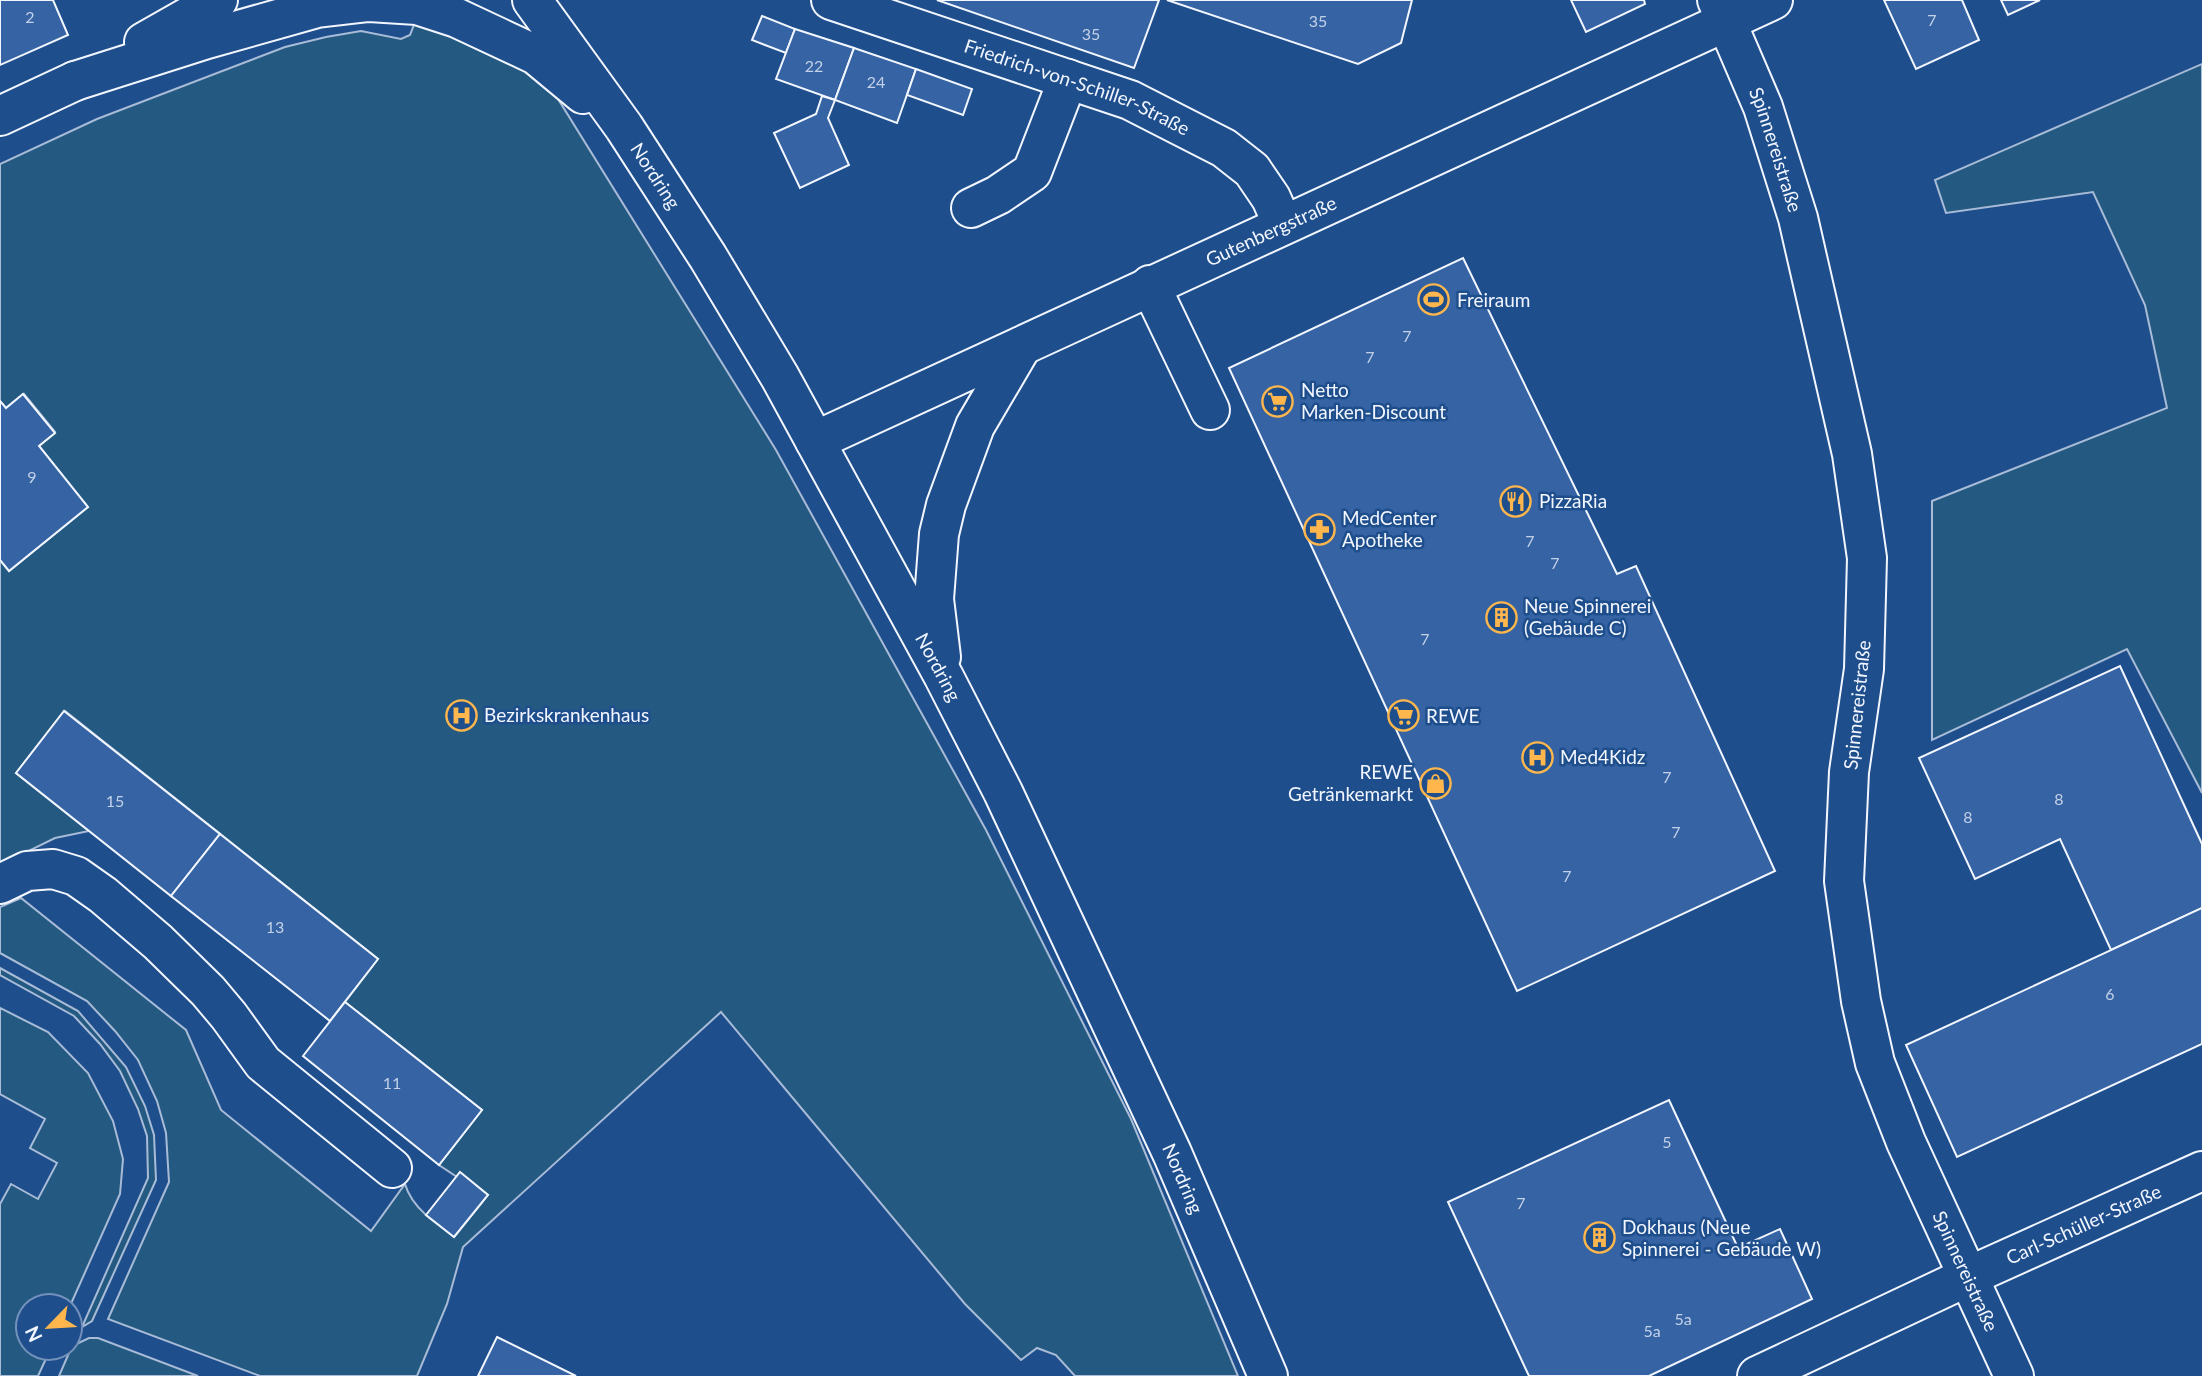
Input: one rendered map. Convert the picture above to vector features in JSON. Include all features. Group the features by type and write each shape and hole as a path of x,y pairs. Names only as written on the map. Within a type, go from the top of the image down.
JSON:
{"street":[{"path":"0,116 75,81 218,0"},
{"path":"207,39 279,0"},
{"name":"Nordring","path":"532,0 624,127 715,269 816,441 944,677 1003,792 1172,1153 1268,1376"},
{"name":"Friedrich-von-Schiller-Straße","path":"831,0 1130,100 1224,148 1252,170 1271,198 1283,225"},
{"name":"Gutenbergstraße","path":"816,441 1283,225 1722,11 1773,0"},
{"path":"75,81 317,8 369,2 417,5 457,18 536,55 624,127"},
{"name":"Spinnereistraße","path":"1722,11 1763,107 1797,218 1852,454 1867,558 1864,669 1849,772 1844,881 1861,1001 1875,1063 1906,1142 2014,1376"},
{"path":"971,208 998,195 1032,172 1068,79"},
{"path":"1150,285 1210,410"},
{"path":"944,677 934,599 939,534 975,426 1022,346"},
{"path":"0,884 27,871 53,869 76,876 94,889 158,942 208,991 263,1063 392,1168"},
{"name":"Carl-Schüller-Straße","path":"1757,1376 2202,1171"}],"shaded area":[{"name":"Bezirkskrankenhaus","path":"415,22 433,24 522,67 558,99 776,450 986,830 1131,1119 1238,1376 1075,1376 1056,1355 1037,1348 1021,1360 965,1304 721,1012 463,1247 447,1304 417,1376 260,1376 108,1319 169,1182 166,1133 157,1101 138,1060 115,1031 87,1001 0,953 0,907 21,898 186,1030 221,1110 371,1231 405,1184 419,1208 455,1236 488,1195 461,1173 457,1177 439,1165 482,1110 345,1002 378,959 65,711 16,773 89,831 55,838 0,865 0,560 9,571 88,507 39,446 55,432 24,394 6,408 0,401 0,164 97,119 285,47 361,31 401,39 410,35"},
{"path":"2202,64 2202,793 2127,649 1932,740 1932,501 2167,408 2145,305 2093,192 1946,213 1935,180"},
{"path":"0,968 78,1011 126,1067 145,1106 154,1135 156,1180 92,1321 84,1326 148,1178 147,1136 120,1071 100,1044 74,1016 0,975"},
{"path":"0,1008 48,1032 88,1073 113,1121 123,1159 120,1194 76,1292 14,1292 14,1362 44,1362 38,1376 0,1376 0,1204 11,1184 38,1199 57,1163 30,1148 45,1119 0,1094"},
{"path":"98,1338 198,1376 59,1376 65,1362 84,1362 84,1340"}],"building":[{"path":"0,0 53,0 68,35 0,65"},
{"path":"937,0 1159,0 1134,68"},
{"path":"1167,0 1412,0 1401,43 1358,64"},
{"path":"1571,0 1644,0 1645,4 1586,32"},
{"path":"1884,0 1962,0 1979,40 1916,69"},
{"path":"2001,0 2040,0 2008,15"},
{"path":"762,16 795,29 786,53 752,40"},
{"path":"795,29 854,48 835,100 776,79"},
{"path":"854,48 916,69 897,123 835,100"},
{"path":"916,69 972,89 963,115 907,95"},
{"path":"822,96 835,100 828,118 849,165 800,188 774,133 816,114"},
{"name":"Neue Spinnerei (Gebäude C)","path":"1463,258 1617,574 1636,566 1775,871 1517,991 1229,368"},
{"path":"23,394 55,433 39,446 88,507 9,571 0,560 0,401 6,408"},
{"path":"2120,666 2202,844 2202,908 2111,950 2060,839 1975,879 1919,758"},
{"path":"64,711 220,834 171,896 16,773"},
{"path":"220,834 378,959 330,1021 171,896"},
{"path":"2202,908 2202,1044 1957,1157 1906,1045"},
{"path":"345,1002 482,1110 439,1165 303,1056"},
{"name":"Dokhaus (Neue Spinnerei - Gebäude W)","path":"1669,1100 1738,1248 1780,1229 1812,1299 1649,1376 1529,1376 1448,1202"},
{"path":"460,1172 488,1195 454,1237 426,1215"},
{"path":"497,1337 576,1376 478,1376"}],"place":[{"name":"Freiraum","path":"1434,300"},
{"name":"Netto Marken-Discount","path":"1278,401"},
{"name":"PizzaRia","path":"1516,501"},
{"name":"MedCenter Apotheke","path":"1319,529"},
{"name":"Neue Spinnerei (Gebäude C)","path":"1501,617"},
{"name":"Bezirkskrankenhaus","path":"461,715"},
{"name":"REWE","path":"1403,716"},
{"name":"Med4Kidz","path":"1537,757"},
{"name":"REWE Getränkemarkt","path":"1436,783"},
{"name":"Dokhaus (Neue Spinnerei - Gebäude W)","path":"1599,1238"}]}
